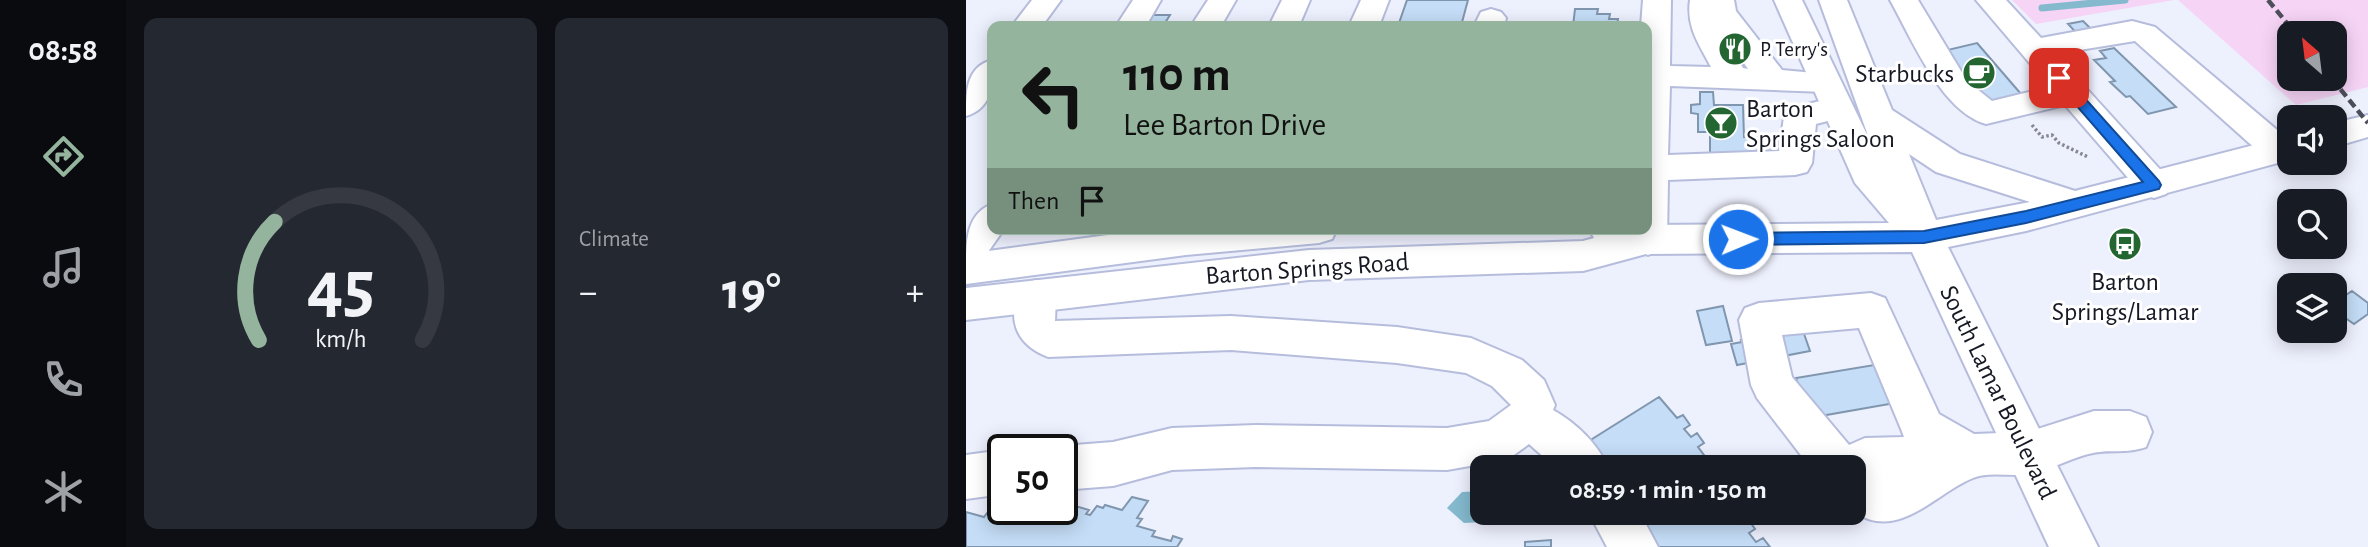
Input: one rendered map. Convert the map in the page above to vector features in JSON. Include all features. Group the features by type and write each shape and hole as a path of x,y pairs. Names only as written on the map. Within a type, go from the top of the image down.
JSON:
{"main road":[{"path":"1031,21 1047,0"},
{"path":"1134,21 1147,0"},
{"path":"1209,21 1222,0"},
{"path":"1286,21 1296,0"},
{"path":"1366,21 1375,0"},
{"path":"1657,0 1652,75 1772,79 1831,95"},
{"path":"1704,0 1702,11 1706,35 1726,63 1731,77"},
{"path":"1720,0 1722,12 1772,79"},
{"name":"South Lamar Boulevard","path":"1787,0 1873,183 1924,237"},
{"name":"South Lamar Boulevard","path":"1833,0 1924,237 2074,547"},
{"path":"1904,0 1956,88 1986,113 2072,93"},
{"path":"1925,0 1949,30"},
{"path":"1990,0 2154,185"},
{"path":"2034,49 2132,30 2145,34 2277,143"},
{"path":"966,104 987,77"},
{"path":"1652,168 1795,163 1800,117 1831,95"},
{"path":"1878,117 1948,163 2016,183 2072,204"},
{"path":"2347,132 2368,126"},
{"name":"Barton Springs Road","path":"966,304 1266,268 1520,256 1583,256 1648,240 1924,237 2026,217 2277,151"},
{"path":"966,254 987,225"},
{"name":"Barton Springs Road","path":"966,269 1235,235"},
{"path":"1266,268 1277,235"},
{"name":"Barton Springs Road","path":"1629,235 1648,240"},
{"path":"1648,235 1648,240"},
{"path":"1036,296 1035,324 1038,333 1048,339 1231,333 1385,344 1471,356 1507,373 1529,394 1532,405 1527,420 1498,440 1447,449 1256,446 1172,449 1113,464 1078,467"},
{"path":"1838,455 1772,385 1759,320 1871,310 1923,429 1969,456"},
{"path":"1527,420 1542,425 1574,455"},
{"path":"1866,487 1876,499 1908,493 1969,456 2028,453 2094,432 2130,432"},
{"path":"966,477 987,474"},
{"path":"1620,525 1634,547"}],"path":[{"path":"2040,135 2052,135 2059,143 2088,158"}],"shaded area":[{"path":"2012,0 2174,0 2036,24"},
{"path":"2178,0 2368,0 2368,87 2296,105 2280,91 2347,91 2347,21 2277,21 2277,88"}],"water":[{"path":"1462,492 1470,492 1470,523 1464,523 1447,508"}],"building":[{"path":"1407,0 1468,0 1462,21 1400,21"},
{"path":"1575,9 1598,9 1597,14 1610,14 1609,19 1618,19 1618,21 1574,21"},
{"path":"1151,15 1170,15 1166,21 1147,21"},
{"path":"2083,21 2097,35 2081,38 2068,24"},
{"name":"Starbucks","path":"1977,43 2021,94 1981,103 1939,52"},
{"path":"2114,48 2176,107 2148,114 2130,96 2126,97 2110,82 2115,81 2094,60 2106,58 2100,51"},
{"name":"Barton Springs Saloon","path":"1700,92 1713,92 1714,105 1743,105 1744,137 1780,138 1782,154 1714,160 1714,153 1710,153 1710,132 1698,132 1698,114 1691,113 1691,105 1700,104"},
{"path":"2352,291 2368,303 2368,314 2354,324 2347,319 2347,294"},
{"path":"1723,306 1732,341 1706,345 1697,311"},
{"path":"1802,328 1810,351 1737,365 1731,344"},
{"path":"1880,364 1895,403 1809,418 1796,378"},
{"path":"1659,397 1677,418 1683,415 1690,425 1684,429 1691,437 1697,433 1704,443 1698,447 1704,455 1599,455 1589,441"},
{"path":"1132,497 1148,501 1137,518 1142,519 1137,526 1155,531 1152,536 1171,541 1173,536 1182,539 1177,547 966,547 966,512 984,517 987,513 987,525 1078,525 1078,507 1089,510 1086,514 1090,515 1097,506 1103,508 1105,505 1122,510"},
{"path":"1642,525 1752,525 1755,529 1749,533 1756,542 1763,538 1770,547 1650,547"},
{"path":"1551,540 1551,547 1525,547 1525,542"}],"waterway":[{"path":"2042,8 2125,0"}],"railway":[{"path":"2268,0 2285,21"},
{"path":"2342,91 2368,123"}],"place":[{"name":"P. Terry's","path":"1735,49"},
{"name":"Starbucks","path":"1979,73"},
{"name":"Barton Springs Saloon","path":"1721,123"},
{"name":"Barton Springs/Lamar","path":"2125,244"}],"route":[{"path":"1738,239 1924,237 2026,217 2154,185 2059,78"}]}
